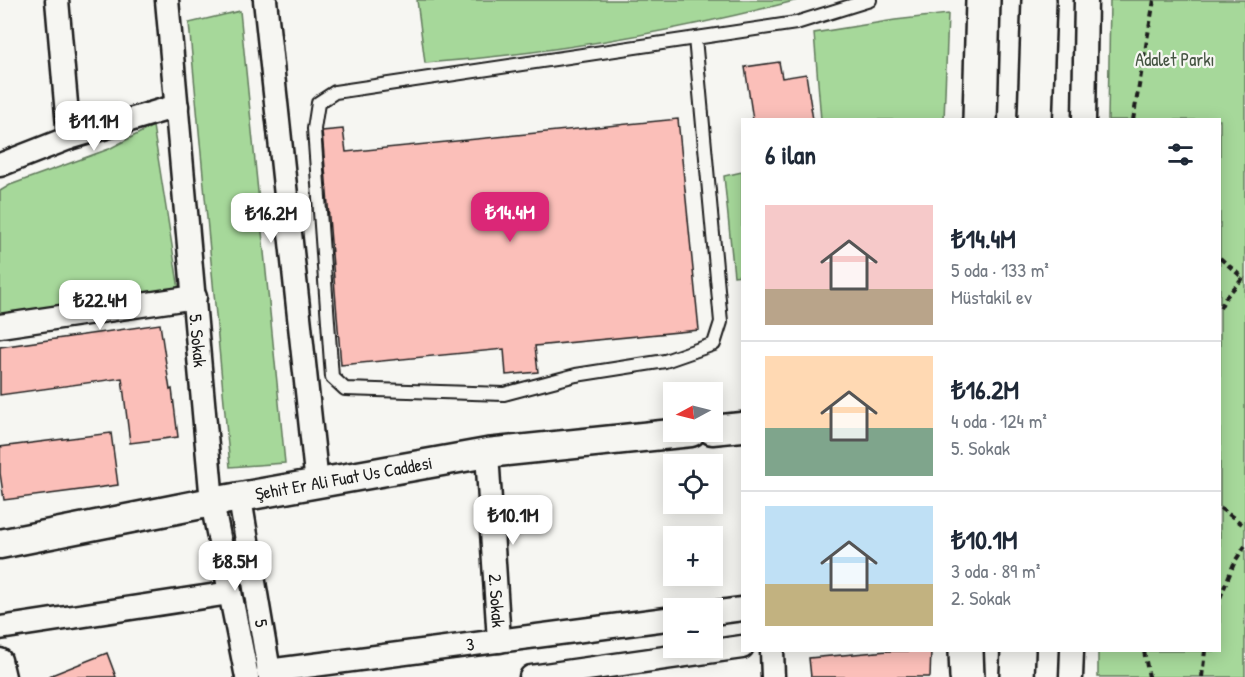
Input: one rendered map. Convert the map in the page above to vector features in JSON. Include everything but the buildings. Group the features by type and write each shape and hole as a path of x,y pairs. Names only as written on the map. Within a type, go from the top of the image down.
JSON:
{"main road":[{"path":"980,118 982,0"},
{"path":"1035,118 1039,0"},
{"path":"966,652 966,677"},
{"path":"1017,677 1018,652"}],"street":[{"path":"57,0 69,138"},
{"name":"5. Sokak","path":"167,0 195,297 226,500 230,593 262,675"},
{"path":"265,0 317,484"},
{"path":"1084,118 1086,0"},
{"path":"0,165 69,138 177,106"},
{"path":"0,326 195,297"},
{"path":"723,429 741,427"},
{"name":"Şehit Er Ali Fuat Us Caddesi","path":"0,544 487,453 663,435"},
{"name":"2. Sokak","path":"487,453 499,641"},
{"name":"5","path":"226,500 262,675"},
{"path":"0,628 230,593"},
{"path":"723,612 741,609"},
{"name":"3","path":"262,675 663,619"},
{"path":"531,677 741,647"},
{"path":"772,652 773,677"},
{"path":"1071,677 1072,652"},
{"path":"0,660 4,677"}],"lane":[{"path":"695,38 721,322 714,344 665,361 576,375 504,394 345,389 332,377 314,129 318,103 335,92 695,38 796,23 870,0"}],"path":[{"path":"1133,118 1154,0"},
{"path":"1221,259 1245,278 1226,297 1221,306"},
{"path":"1221,509 1245,526"},
{"path":"1221,596 1235,561 1245,546"},
{"path":"1144,652 1149,677"},
{"path":"1202,677 1205,652"}],"green space":[{"path":"417,0 798,0 706,22 613,40 519,54 425,63"},
{"name":"Adalet Parkı","path":"1110,0 1245,0 1245,677 1098,677 1098,652 1221,652 1221,118 1108,118"},
{"path":"240,11 285,463 230,467 189,23"},
{"path":"948,14 944,118 821,118 814,33"},
{"path":"153,126 180,296 0,319 0,191 10,185 109,149"},
{"path":"741,172 741,275 734,276 724,176"}]}
